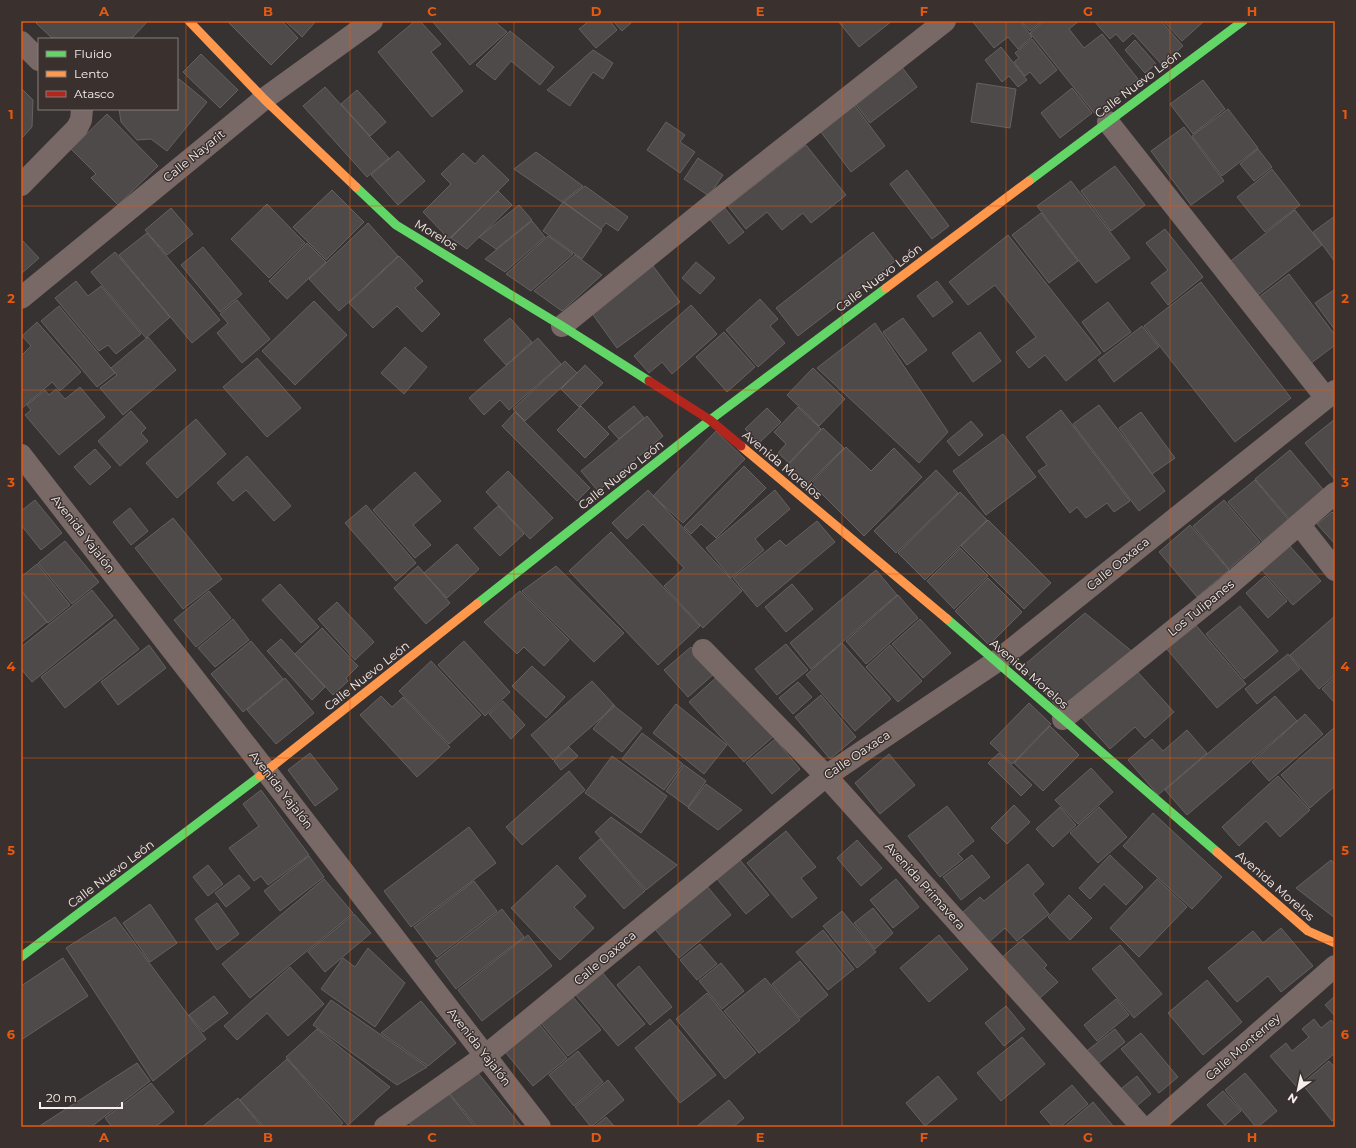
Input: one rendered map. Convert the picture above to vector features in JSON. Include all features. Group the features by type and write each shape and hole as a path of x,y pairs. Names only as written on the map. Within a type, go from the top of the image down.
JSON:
{"street":[{"name":"Morelos","path":"189,21 264,98 396,225 562,326 710,420"},
{"name":"Calle Nayarit","path":"21,298 264,98 372,21"},
{"path":"562,326 710,206 945,21"},
{"name":"Calle Nuevo León","path":"21,958 266,771 710,420 1243,21"},
{"path":"21,42 38,59"},
{"path":"21,185 78,128 81,120 82,110"},
{"path":"1108,122 1331,395"},
{"name":"Calle Oaxaca","path":"385,1127 485,1056 826,776 997,661 1331,395"},
{"name":"Avenida Morelos","path":"710,420 997,661 1308,931 1335,943"},
{"name":"Avenida Yajalón","path":"21,455 540,1127"},
{"name":"Los Tulipanes","path":"1063,719 1222,591 1335,493"},
{"path":"1299,524 1335,570"},
{"name":"Avenida Primavera","path":"703,650 826,776 1142,1127"},
{"name":"Calle Monterrey","path":"1151,1127 1335,966"}],"building":[{"path":"38,21 148,21 132,38 52,38 36,23"},
{"path":"227,21 282,21 298,38 271,65"},
{"path":"285,21 316,21 302,37"},
{"path":"415,21 420,21 441,44 431,52 463,91 432,117 378,52"},
{"path":"432,21 494,21 507,32 470,65"},
{"path":"589,21 610,21 617,30 596,48 579,29"},
{"path":"613,21 633,21 622,31"},
{"path":"838,21 892,21 859,47"},
{"path":"972,21 1020,21 1032,37 1018,49 1008,37 994,48"},
{"path":"1021,21 1042,21 1030,31"},
{"path":"1044,21 1079,21 1069,29 1084,48 1102,34 1138,79 1095,114 1030,33"},
{"path":"1094,21 1161,21 1183,46 1162,65 1133,33 1123,42 1116,34 1110,39"},
{"path":"1163,21 1203,21 1203,22 1182,41"},
{"path":"510,31 554,67 540,85 511,61 495,80 476,65"},
{"path":"1032,39 1057,70 1040,84 1030,72 1025,76 1014,62 1019,58 1015,53"},
{"path":"1135,40 1156,64 1145,73 1125,50"},
{"path":"1001,47 1027,80 1018,87 1009,76 1002,82 985,60"},
{"path":"593,50 613,63 603,79 593,72 570,106 547,90"},
{"path":"201,54 238,90 220,108 183,72"},
{"path":"901,66 917,87 870,123 854,102"},
{"path":"179,79 207,102 167,151 151,139 137,140 121,122 119,110 178,110"},
{"path":"1203,80 1225,109 1193,134 1170,104"},
{"path":"977,83 1016,89 1010,128 971,122"},
{"path":"325,87 389,158 367,177 303,106"},
{"path":"21,88 33,100 32,127 21,139"},
{"path":"1072,88 1092,113 1060,138 1041,113"},
{"path":"357,90 386,122 370,136 341,104"},
{"path":"852,102 885,146 851,172 818,128"},
{"path":"1228,109 1258,148 1222,176 1192,136"},
{"path":"107,114 158,166 118,205 91,178 96,174 71,149"},
{"path":"666,122 685,135 680,142 695,152 680,173 647,150"},
{"path":"1184,127 1224,181 1191,205 1151,151"},
{"path":"806,145 846,195 811,223 803,213 782,230 767,212 746,229 728,206"},
{"path":"1258,149 1272,167 1254,181 1240,164"},
{"path":"398,151 425,181 398,205 371,175"},
{"path":"536,152 583,186 562,202 514,169"},
{"path":"463,153 475,164 483,155 509,180 449,239 423,212 451,184 441,174"},
{"path":"698,158 723,175 709,196 684,179"},
{"path":"1115,166 1145,205 1111,231 1081,191"},
{"path":"1272,169 1300,205 1265,232 1237,197"},
{"path":"907,170 949,226 932,239 890,184"},
{"path":"1071,181 1130,258 1096,283 1037,206"},
{"path":"585,186 628,217 618,231 606,223 601,229 564,202"},
{"path":"332,190 364,222 326,260 293,227"},
{"path":"498,191 512,205 467,249 451,238"},
{"path":"563,202 602,230 582,259 543,231"},
{"path":"267,204 305,243 269,278 231,239"},
{"path":"519,205 532,220 496,249 479,237"},
{"path":"724,207 744,232 729,244 709,218"},
{"path":"171,208 193,234 167,255 145,230"},
{"path":"1295,210 1322,245 1254,298 1227,264"},
{"path":"1041,213 1078,261 1049,283 1012,235"},
{"path":"1335,216 1335,262 1313,232"},
{"path":"532,221 545,237 505,272 485,259"},
{"path":"368,223 398,256 339,311 309,279"},
{"path":"1165,229 1203,277 1168,305 1151,283 1168,270 1146,243"},
{"path":"873,232 895,261 798,336 776,308"},
{"path":"147,233 220,320 192,343 119,255"},
{"path":"1008,235 1101,353 1066,381 1045,355 1029,368 1016,352 1036,337 995,285 968,305 949,282"},
{"path":"548,236 573,254 531,291 506,274"},
{"path":"21,239 39,258 21,274"},
{"path":"307,243 326,262 287,299 269,281"},
{"path":"203,247 242,294 220,312 181,265"},
{"path":"115,252 170,317 146,338 91,272"},
{"path":"575,255 602,275 562,311 534,291"},
{"path":"399,256 423,281 415,288 440,314 422,332 397,306 373,328 349,303"},
{"path":"650,262 680,302 617,348 588,308"},
{"path":"696,262 715,278 700,294 682,278"},
{"path":"1289,274 1335,335 1335,345 1310,364 1259,297"},
{"path":"76,281 88,296 101,286 141,334 116,354 108,345 99,351 55,298"},
{"path":"937,281 953,302 933,317 917,296"},
{"path":"1201,282 1291,398 1235,442 1144,326"},
{"path":"1334,290 1335,291 1335,330 1315,303"},
{"path":"760,299 778,319 770,326 785,343 758,367 726,330"},
{"path":"237,300 270,339 242,363 217,333 228,323 220,314"},
{"path":"314,301 347,335 295,385 262,351"},
{"path":"1108,302 1131,332 1104,352 1082,322"},
{"path":"691,305 717,334 672,374 662,362 649,373 634,356"},
{"path":"59,306 115,373 97,387 41,321"},
{"path":"510,318 532,342 506,365 484,340"},
{"path":"903,318 927,350 907,365 883,332"},
{"path":"37,322 81,372 60,391 52,382 21,409 21,356 31,346 22,336"},
{"path":"875,323 948,432 919,463 817,368"},
{"path":"1142,326 1159,347 1114,382 1098,360"},
{"path":"724,332 755,367 727,392 696,357"},
{"path":"980,332 1001,361 973,382 952,353"},
{"path":"148,337 176,370 123,415 100,388 117,375 111,368"},
{"path":"538,338 561,364 509,410 500,400 484,415 469,398"},
{"path":"405,347 427,367 404,394 381,373"},
{"path":"257,358 301,408 267,437 223,387"},
{"path":"565,361 577,373 525,421 513,409"},
{"path":"585,365 603,383 579,407 561,389"},
{"path":"813,368 845,399 819,426 787,395"},
{"path":"80,387 105,417 59,455 25,415 31,410 27,405 45,390 49,395 56,389 65,399"},
{"path":"1099,405 1165,491 1139,511 1073,424"},
{"path":"581,406 609,434 585,458 557,430"},
{"path":"634,406 644,418 619,439 608,427"},
{"path":"798,407 821,429 789,463 778,453 786,444 774,432"},
{"path":"767,408 781,422 759,443 745,429"},
{"path":"1061,410 1130,501 1114,512 1107,503 1086,518 1077,507 1070,513 1038,471 1047,465 1026,437"},
{"path":"131,411 146,428 141,433 148,441 120,466 98,441"},
{"path":"515,412 590,488 577,501 502,426"},
{"path":"1141,412 1175,458 1152,474 1119,428"},
{"path":"647,416 663,436 598,491 581,471"},
{"path":"196,419 226,454 177,498 146,463"},
{"path":"1335,419 1335,480 1305,443"},
{"path":"971,421 983,435 959,456 947,441"},
{"path":"823,428 844,448 808,484 788,465"},
{"path":"716,431 745,459 683,523 653,496"},
{"path":"1003,434 1036,477 986,515 953,471"},
{"path":"846,447 871,471 894,448 922,477 864,536 811,483"},
{"path":"95,449 111,467 90,485 74,467"},
{"path":"1290,450 1327,494 1293,523 1255,479"},
{"path":"247,456 291,506 274,521 246,490 233,501 217,483"},
{"path":"744,466 766,488 716,538 701,524 691,534 684,527"},
{"path":"936,470 958,493 896,553 874,531"},
{"path":"508,471 553,518 530,539 486,492"},
{"path":"415,472 441,501 413,525 431,545 415,558 373,510"},
{"path":"1255,480 1293,525 1267,547 1228,502"},
{"path":"648,490 742,591 703,628 664,586 684,568 643,524 627,539 612,523"},
{"path":"775,490 790,509 755,539 764,550 731,578 706,548"},
{"path":"960,492 987,520 925,580 898,553"},
{"path":"35,500 62,533 41,550 21,525 21,511"},
{"path":"1224,500 1260,542 1229,569 1193,526"},
{"path":"366,505 416,563 396,581 345,523"},
{"path":"498,506 524,534 500,556 474,528"},
{"path":"130,508 148,531 131,545 113,522"},
{"path":"1332,512 1335,515 1335,544 1317,524"},
{"path":"173,518 222,579 183,609 135,548"},
{"path":"988,520 1051,583 1024,609 961,546"},
{"path":"817,521 835,542 757,607 733,578 780,540 786,546"},
{"path":"1190,525 1229,570 1197,597 1159,552"},
{"path":"611,532 700,626 658,665 569,571"},
{"path":"65,541 99,582 72,604 38,563"},
{"path":"457,544 479,569 447,598 424,573"},
{"path":"1288,544 1321,581 1293,605 1260,568"},
{"path":"960,548 988,576 954,609 927,581"},
{"path":"37,564 70,605 48,623 21,590 21,577"},
{"path":"418,566 450,603 426,624 394,588"},
{"path":"556,566 624,633 594,662 522,591"},
{"path":"876,570 897,595 811,669 790,643"},
{"path":"1265,576 1287,601 1268,618 1246,593"},
{"path":"988,578 1022,612 989,645 955,611"},
{"path":"280,584 319,627 301,643 262,600"},
{"path":"792,584 813,609 786,632 765,607"},
{"path":"92,590 113,616 32,682 21,669 21,647"},
{"path":"21,591 47,622 22,642 21,641"},
{"path":"209,591 231,618 196,647 174,620"},
{"path":"520,591 569,640 544,666 524,647 517,654 484,622"},
{"path":"898,595 918,618 866,664 846,641"},
{"path":"337,602 374,642 355,660 318,619"},
{"path":"1240,606 1278,651 1244,679 1206,634"},
{"path":"1085,613 1134,653 1063,714 1022,667"},
{"path":"1335,616 1335,675 1319,689 1290,655"},
{"path":"115,619 139,649 65,708 41,677"},
{"path":"233,619 249,640 215,667 198,648"},
{"path":"920,619 951,653 923,678 892,644"},
{"path":"1194,623 1246,684 1217,708 1165,647"},
{"path":"322,628 358,666 346,678 348,681 333,695 295,654"},
{"path":"281,639 325,687 312,700 267,651"},
{"path":"251,641 283,679 243,712 211,674"},
{"path":"464,641 510,692 485,716 438,665"},
{"path":"842,643 891,699 855,731 806,675"},
{"path":"786,644 808,670 777,695 755,669"},
{"path":"149,645 166,668 118,705 101,682"},
{"path":"890,645 922,681 898,702 866,667"},
{"path":"691,647 715,673 688,697 664,670"},
{"path":"1288,654 1300,669 1257,704 1245,689"},
{"path":"431,661 481,715 449,744 399,691"},
{"path":"532,666 565,697 546,718 512,686"},
{"path":"1134,668 1174,712 1145,738 1135,727 1110,749 1080,716"},
{"path":"719,675 774,736 744,762 689,702"},
{"path":"1335,677 1335,703 1322,689"},
{"path":"285,678 314,713 276,744 247,710"},
{"path":"592,681 615,706 553,760 531,735"},
{"path":"798,682 812,697 793,714 779,698"},
{"path":"821,695 856,737 830,759 795,717"},
{"path":"381,696 392,707 403,697 450,747 417,777 360,715"},
{"path":"1275,696 1297,721 1187,815 1165,790"},
{"path":"503,701 525,725 511,739 489,714"},
{"path":"1029,703 1051,724 1012,764 990,743"},
{"path":"676,704 727,745 704,774 653,733"},
{"path":"613,705 642,728 622,752 593,729"},
{"path":"1305,714 1323,734 1269,781 1252,762"},
{"path":"1050,726 1079,755 1043,791 1014,763"},
{"path":"1335,727 1335,786 1310,808 1281,775"},
{"path":"1187,730 1207,753 1158,795 1128,760 1152,739 1163,751"},
{"path":"642,733 683,764 664,790 622,759"},
{"path":"775,739 800,769 772,794 746,763"},
{"path":"569,747 578,756 561,770 554,761"},
{"path":"310,753 338,789 315,806 288,770"},
{"path":"999,753 1032,785 1021,796 988,763"},
{"path":"889,754 915,785 880,814 855,783"},
{"path":"612,756 667,796 641,833 585,793"},
{"path":"684,765 706,781 688,807 666,791"},
{"path":"1091,768 1113,792 1078,824 1055,800"},
{"path":"569,771 585,790 522,845 506,827"},
{"path":"1278,776 1310,810 1280,837 1266,821 1239,846 1222,827"},
{"path":"706,784 742,810 718,830 688,808"},
{"path":"261,790 309,855 268,885 261,876 254,881 229,848 259,826 243,804"},
{"path":"1014,805 1030,822 1007,844 991,828"},
{"path":"947,806 974,841 958,854 963,859 940,877 908,836"},
{"path":"1060,807 1076,825 1053,847 1036,829"},
{"path":"1099,807 1127,837 1098,863 1070,833"},
{"path":"1153,813 1222,877 1192,909 1123,846"},
{"path":"611,817 677,865 646,890 595,832"},
{"path":"469,827 496,863 411,927 384,891"},
{"path":"786,831 816,867 801,878 817,898 792,918 747,863"},
{"path":"600,839 645,891 624,909 579,858"},
{"path":"857,840 882,868 861,886 837,858"},
{"path":"972,855 990,877 961,900 943,877"},
{"path":"1110,855 1143,887 1126,905 1104,884 1090,899 1079,888"},
{"path":"309,856 324,877 280,911 264,891"},
{"path":"740,860 769,895 746,914 717,879"},
{"path":"1331,860 1335,865 1335,918 1296,888"},
{"path":"1028,864 1044,884 1033,894 1049,914 1017,941 1005,928 989,942 963,912 980,897 984,901"},
{"path":"208,865 223,884 208,896 193,877"},
{"path":"557,865 586,896 574,907 594,928 560,960 511,908"},
{"path":"239,875 250,888 226,907 215,893"},
{"path":"324,879 353,913 250,998 222,964"},
{"path":"896,879 919,907 893,928 870,900"},
{"path":"1157,879 1187,907 1139,957 1110,928"},
{"path":"474,881 497,911 437,957 414,927"},
{"path":"706,885 731,915 679,958 654,928"},
{"path":"1069,895 1092,918 1070,940 1048,917"},
{"path":"217,903 239,934 217,950 195,919"},
{"path":"150,904 177,943 150,962 123,923"},
{"path":"873,908 893,933 875,949 854,923"},
{"path":"502,909 524,937 456,989 435,961"},
{"path":"842,911 876,952 857,968 823,926"},
{"path":"354,914 371,933 325,972 308,952"},
{"path":"115,917 206,1039 153,1081 66,948"},
{"path":"1281,928 1313,966 1281,992 1268,976 1237,1002 1208,968 1253,931 1263,943"},
{"path":"823,930 854,969 828,990 796,952"},
{"path":"528,935 552,966 482,1021 458,990"},
{"path":"939,935 968,969 929,1002 900,968"},
{"path":"1023,939 1047,965 1044,968 1058,982 1039,999 1001,958"},
{"path":"700,944 717,964 697,980 680,960"},
{"path":"1120,945 1162,994 1134,1018 1092,969"},
{"path":"368,948 405,983 375,1027 321,989 343,958 355,967"},
{"path":"63,958 88,996 21,1040 21,986"},
{"path":"800,961 828,995 800,1018 772,984"},
{"path":"721,963 744,991 722,1009 699,981"},
{"path":"597,966 645,1024 618,1046 570,988"},
{"path":"639,966 672,1007 650,1025 617,985"},
{"path":"290,967 324,1004 288,1036 267,1013 237,1040 224,1026"},
{"path":"765,978 800,1020 759,1053 724,1011"},
{"path":"1207,980 1242,1022 1203,1055 1168,1013"},
{"path":"568,991 601,1030 568,1056 536,1017"},
{"path":"707,993 756,1053 725,1079 676,1019"},
{"path":"214,996 228,1013 203,1032 189,1015"},
{"path":"1335,996 1335,1016 1325,1005"},
{"path":"1116,999 1129,1015 1097,1041 1084,1025"},
{"path":"331,1000 427,1067 397,1085 313,1025"},
{"path":"421,1001 456,1043 428,1066 381,1033"},
{"path":"1006,1006 1025,1029 1004,1046 985,1023"},
{"path":"535,1019 567,1058 533,1086 501,1047"},
{"path":"670,1019 716,1075 680,1103 635,1048"},
{"path":"1314,1019 1321,1028 1331,1020 1335,1025 1335,1053 1296,1086 1270,1056 1286,1043 1292,1051 1309,1037 1302,1029"},
{"path":"317,1029 390,1087 348,1125 286,1057"},
{"path":"1115,1029 1125,1042 1094,1067 1084,1053"},
{"path":"1141,1033 1178,1077 1159,1093 1121,1049"},
{"path":"1022,1037 1045,1064 1001,1101 977,1073"},
{"path":"578,1051 603,1082 574,1106 549,1075"},
{"path":"287,1059 343,1123 338,1127 264,1127 240,1100"},
{"path":"1329,1061 1335,1068 1335,1119 1332,1121 1302,1084"},
{"path":"137,1063 150,1081 91,1127 38,1127"},
{"path":"473,1067 522,1127 477,1127 446,1089"},
{"path":"1245,1073 1277,1111 1258,1127 1256,1127 1225,1090"},
{"path":"938,1076 957,1099 925,1126 906,1103"},
{"path":"1137,1076 1151,1094 1132,1110 1117,1092"},
{"path":"608,1080 624,1100 591,1127 575,1107"},
{"path":"151,1083 174,1112 155,1127 112,1127 105,1118"},
{"path":"1072,1085 1088,1104 1060,1127 1053,1127 1040,1112"},
{"path":"445,1089 475,1127 414,1127 405,1120"},
{"path":"1223,1091 1241,1111 1225,1125 1207,1105"},
{"path":"238,1098 262,1127 202,1127"},
{"path":"729,1100 744,1118 733,1127 696,1127"},
{"path":"1093,1102 1114,1127 1064,1127"},
{"path":"606,1117 615,1127 594,1127"}],"traffic: fast":[{"path":"1029,181 1243,21"},
{"path":"356,187 396,225 649,381"},
{"path":"477,604 710,420 886,288"},
{"path":"947,619 1217,852"},
{"path":"21,957 260,776"}],"traffic: slow":[{"path":"189,21 264,99 356,187"},
{"path":"886,288 1029,181"},
{"path":"741,446 947,619"},
{"path":"260,776 477,604"},
{"path":"1217,852 1308,931 1335,943"}],"traffic: jam":[{"path":"649,381 710,420 741,446"}]}
